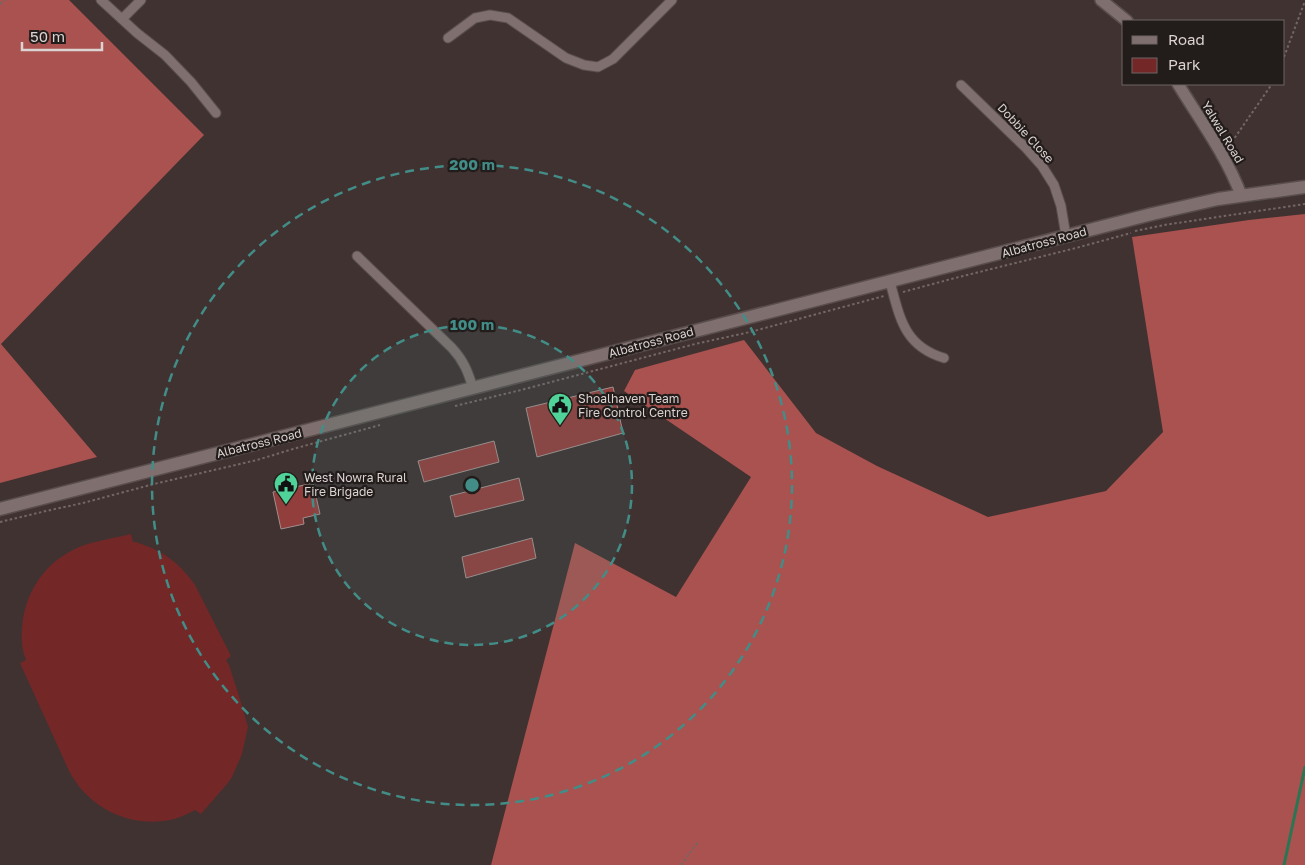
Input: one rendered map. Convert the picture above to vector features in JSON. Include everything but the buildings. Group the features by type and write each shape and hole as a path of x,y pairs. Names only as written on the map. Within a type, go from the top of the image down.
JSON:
{"main road":[{"name":"Albatross Road","path":"0,509 747,317 891,288 1066,236 1170,210 1241,195 1305,188"}],"street":[{"path":"102,0 165,55 191,82 216,113"},
{"path":"122,19 141,0"},
{"path":"448,38 475,18 490,15 508,18 566,58 584,65 598,67 613,59 672,0"},
{"path":"1101,0 1126,20"},
{"name":"Dobbie Close","path":"961,85 1042,166 1054,186 1061,206 1066,236"},
{"name":"Yalwal Road","path":"1179,85 1222,156 1236,181 1241,195"},
{"path":"357,256 461,358 473,388"},
{"path":"891,288 904,328 909,336 927,351 944,358"}],"path":[{"path":"0,4 5,0"},
{"path":"1285,55 1305,1"},
{"path":"1222,156 1271,85"},
{"path":"448,407 521,390 695,344 750,332 891,288 1054,254 1164,225 1305,204"},
{"path":"0,522 257,460 387,422"},
{"path":"681,865 698,842"}],"green space":[{"path":"131,534 133,542 152,548 172,560 195,585 231,656 226,660 248,727 242,754 232,777 201,814 195,810 177,818 162,821 139,821 116,814 96,803 82,790 70,773 20,663 26,660 22,637 26,605 30,594 43,574 51,565 71,551 93,543"}],"shaded area":[{"path":"0,0 69,0 204,135 1,344 97,457 0,483"},
{"path":"1305,214 1305,865 491,865 575,543 676,597 751,477 624,391 635,370 744,340 816,433 877,466 988,517 1106,491 1163,432 1132,237"}],"waterway":[{"path":"1284,865 1305,767"}],"place":[{"name":"Shoalhaven Team Fire Control Centre","path":"560,426"},
{"name":"West Nowra Rural Fire Brigade","path":"286,505"}]}
